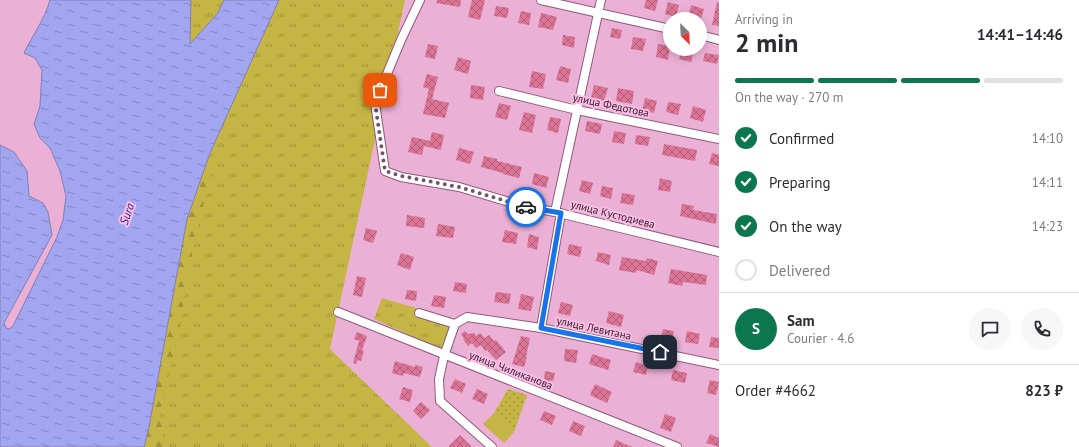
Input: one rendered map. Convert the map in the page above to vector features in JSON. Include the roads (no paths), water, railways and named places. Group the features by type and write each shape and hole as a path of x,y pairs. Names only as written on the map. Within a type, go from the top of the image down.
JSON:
{"street":[{"name":"улица Кустодиева","path":"420,0 401,40 375,103 385,171 401,176 459,187 519,205 558,212 719,252"},
{"path":"541,0 663,27"},
{"path":"541,328 558,212 577,110 601,0"},
{"path":"707,37 719,40"},
{"name":"улица Федотова","path":"498,91 577,110 719,139"},
{"name":"улица Чиликанова","path":"338,312 444,356 677,447"},
{"path":"419,313 455,324 444,356 439,379 440,401 492,447"},
{"name":"улица Левитана","path":"455,324 467,317 541,328 719,365"}],"water":[{"name":"Sura","path":"50,0 191,0 190,44 218,13 224,0 279,0 210,153 187,219 149,427 144,447 0,447 0,145 14,152 27,171 29,196 43,203 48,212 52,235 4,323 6,328 9,329 13,326 57,237 63,220 66,196 60,171 50,148 40,138 34,124 40,106 42,70 35,58 24,53 42,21"}]}
